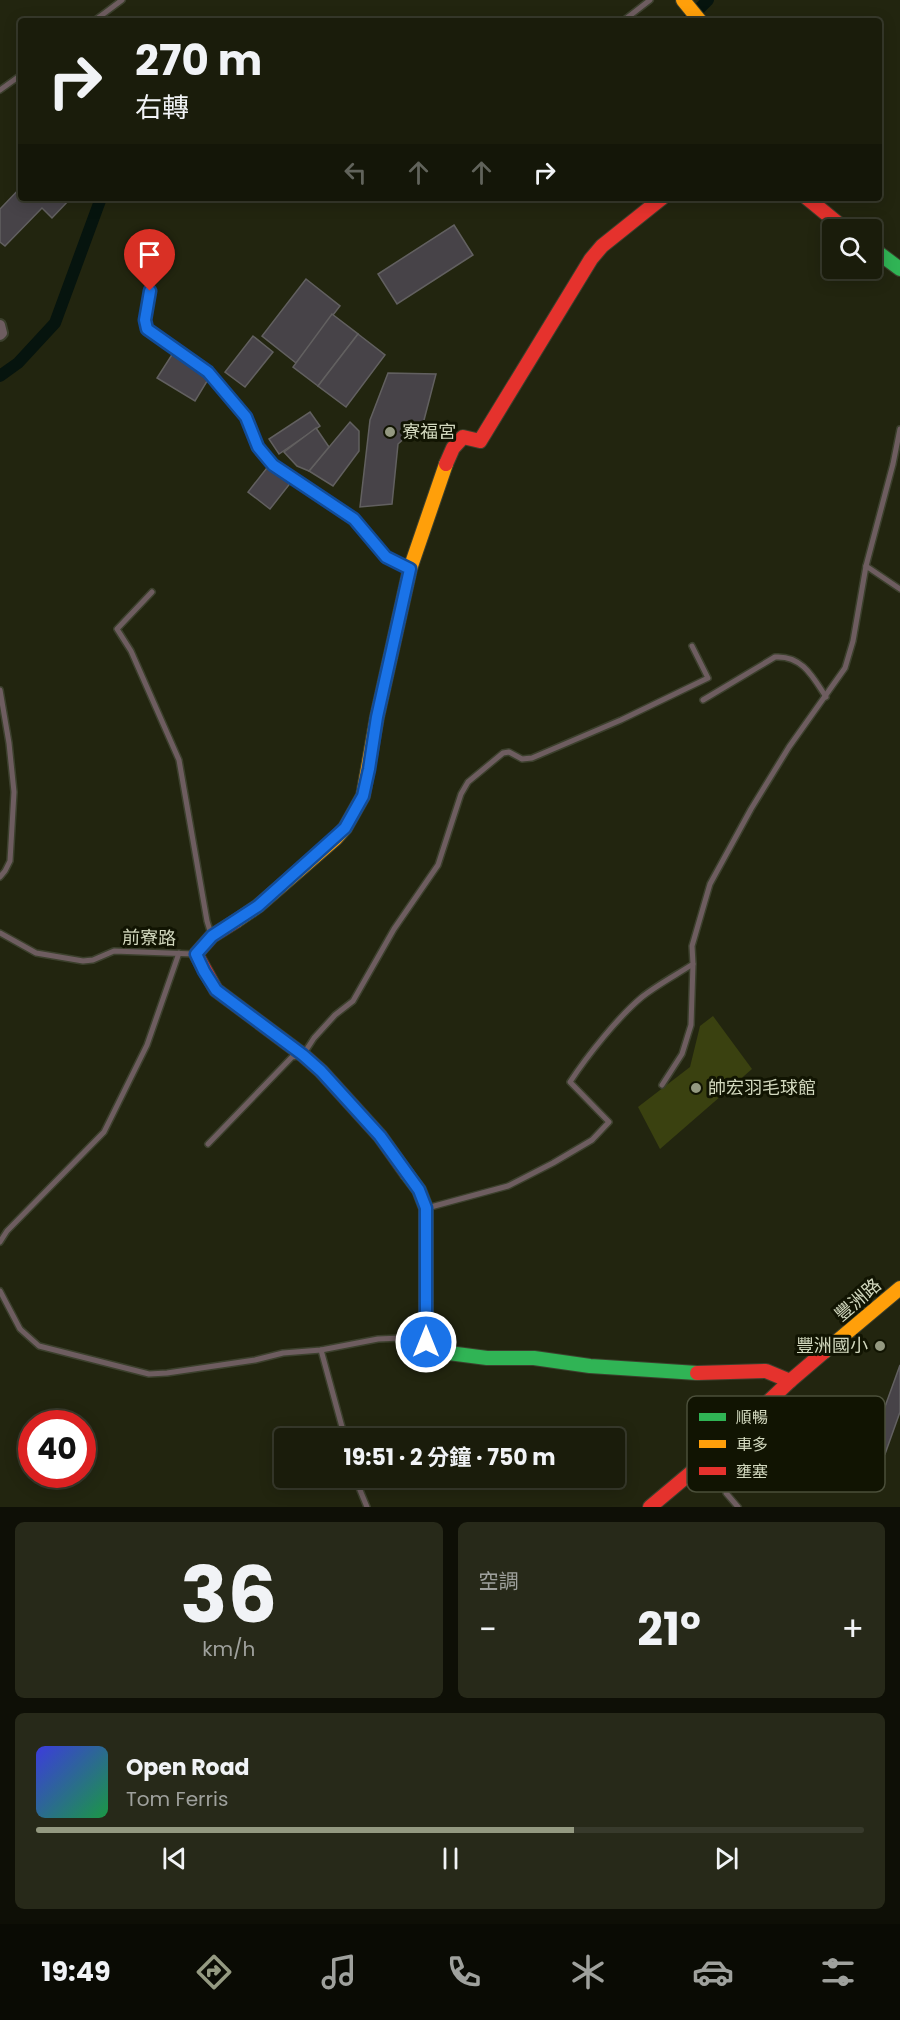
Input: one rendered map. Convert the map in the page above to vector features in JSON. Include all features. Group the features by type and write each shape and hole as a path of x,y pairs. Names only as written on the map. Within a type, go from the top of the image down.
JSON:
{"street":[{"path":"685,2 698,18"},
{"path":"658,201 602,246 591,259 480,441 463,438 453,448 442,472 410,569 377,717 363,796 345,828 258,906 212,936 196,954 216,990 321,1071 380,1136 419,1190 426,1208 426,1342 441,1352 487,1358 534,1358 590,1366 694,1372 766,1371 790,1381"},
{"path":"810,201 832,219"},
{"path":"882,256 900,269"},
{"path":"0,325 2,333 0,335"},
{"name":"豐洲路","path":"774,1396 900,1288"},
{"name":"豐洲路","path":"650,1507 687,1476"}],"lane":[{"path":"98,18 122,0"},
{"path":"627,18 650,0"},
{"path":"0,90 18,77"},
{"path":"150,291 145,320 147,329 208,372 246,417 258,447 273,465 354,519 386,557 410,569"},
{"path":"662,1085 682,1053 692,1025 692,946 710,884 751,809 789,747 845,668 853,641 866,566 900,429"},
{"path":"866,566 900,590"},
{"path":"152,592 117,629 131,651 179,760 207,921 212,936"},
{"path":"208,1144 292,1057 303,1055 314,1038 335,1015 353,1001 394,929 438,866 461,795 468,782 503,753 509,752 522,759 532,758 621,720 708,678 692,646"},
{"path":"703,700 775,657 782,656 795,659 805,667 826,696"},
{"path":"0,690 14,792 10,861 0,877"},
{"name":"前寮路","path":"0,933 36,952 83,961 93,960 114,951 196,954"},
{"path":"0,1242 7,1231 104,1132 147,1045 179,953"},
{"path":"426,1208 508,1186 592,1140 609,1122 570,1082 612,1029 642,997 693,964"},
{"path":"0,1292 20,1329 39,1346 143,1372 167,1373 255,1360 283,1353 321,1350 384,1338 426,1342"},
{"path":"321,1350 342,1428"},
{"path":"359,1488 367,1507"},
{"path":"726,1492 738,1507"}],"green space":[{"name":"帥宏羽毛球館","path":"713,1016 752,1069 660,1149 638,1107 690,1067 700,1026"}],"building":[{"path":"18,190 18,201 68,201 52,218 42,208 5,246 0,242 0,209"},
{"path":"454,225 473,255 397,304 378,274"},
{"path":"306,279 340,306 296,363 262,336"},
{"path":"332,314 358,334 318,386 293,367"},
{"path":"358,334 385,355 346,407 318,386"},
{"path":"253,336 273,352 245,387 225,372"},
{"path":"175,350 212,373 195,401 157,378"},
{"name":"寮福宮","path":"388,373 436,374 424,420 398,444 392,504 360,507 370,420"},
{"path":"310,412 320,426 279,454 269,439"},
{"path":"350,422 359,431 359,451 333,486 309,471"},
{"path":"316,428 329,447 309,471 297,466 284,452"},
{"path":"270,464 292,481 270,509 248,492"},
{"path":"900,1365 900,1412 885,1454 885,1406"}],"waterway":[{"path":"690,18 708,0"},
{"path":"0,376 18,363 55,323 100,201"}],"traffic: fast":[{"path":"882,256 900,269"},
{"path":"407,1174 419,1190 426,1208 426,1342 441,1352 487,1358 534,1358 590,1366 697,1373"}],"traffic: slow":[{"path":"683,0 698,18"},
{"path":"236,921 258,906 335,839 345,828 363,796 377,717 410,569 446,464"},
{"path":"824,1352 900,1288"}],"traffic: jam":[{"path":"446,464 453,448 463,437 480,441 591,259 602,246 658,201"},
{"path":"811,201 833,219"},
{"path":"236,921 212,936 196,954 216,990 321,1071 380,1136 407,1174"},
{"path":"774,1396 824,1352"},
{"path":"697,1373 766,1371 790,1381"},
{"path":"650,1507 687,1476"}],"place":[{"name":"寮福宮","path":"390,432"},
{"name":"帥宏羽毛球館","path":"696,1088"},
{"name":"豐洲國小","path":"880,1346"}],"route":[{"path":"150,291 145,320 147,329 208,372 246,417 258,447 273,465 354,519 386,557 410,569 377,717 363,796 345,828 334,839 258,906 212,936 196,954 216,990 321,1071 380,1136 419,1190 426,1208 426,1342"}]}
